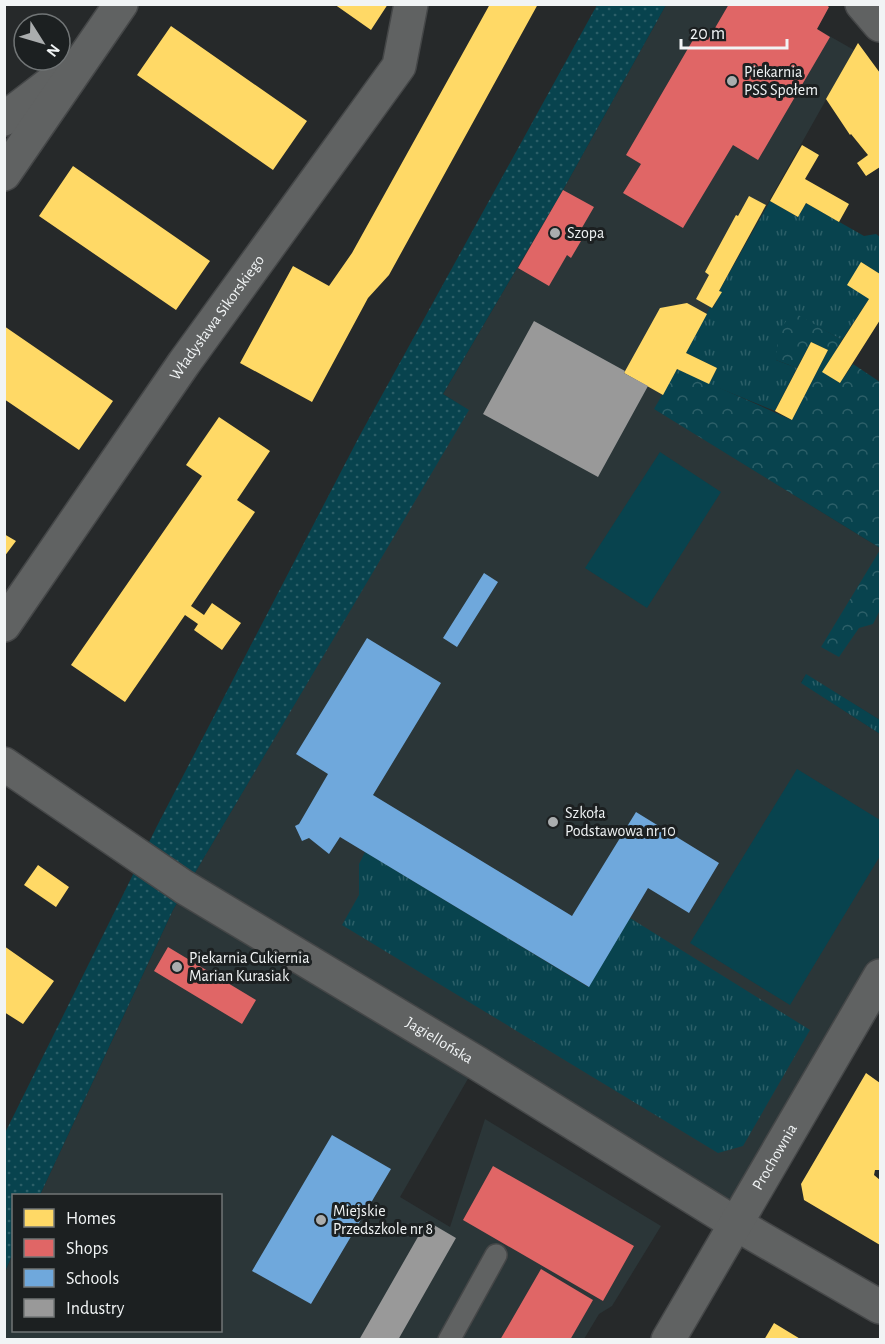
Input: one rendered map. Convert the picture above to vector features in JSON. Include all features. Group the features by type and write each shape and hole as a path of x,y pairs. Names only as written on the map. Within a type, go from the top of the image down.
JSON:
{"street":[{"path":"4,174 121,4"},
{"name":"Władysława Sikorskiego","path":"4,626 184,363 399,66 411,4"},
{"path":"862,4 880,25"},
{"path":"4,119 87,54"},
{"name":"Jagiellońska","path":"4,764 184,887 468,1057 736,1224 880,1307"},
{"name":"Prochownia","path":"668,1340 880,976"}],"lane":[{"path":"449,1340 496,1255"}],"shaded area":[{"path":"825,4 829,7 817,29 854,50 719,290 722,292 710,308 655,409 880,548 880,720 806,675 801,682 880,734 880,976 736,1224 477,1063 400,1197 450,1227 485,1119 661,1226 612,1306 599,1314 584,1339 5,1340 5,1273 12,1256 12,1332 222,1332 222,1194 40,1194 173,910 468,410 443,394 563,190 666,5"}],"green space":[{"path":"597,5 666,5 563,190 443,394 469,410 173,910 40,1194 12,1194 12,1255 5,1272 5,1133 157,826 360,435"},
{"path":"770,201 798,217 806,203 864,236 876,234 880,237 880,274 861,262 869,299 842,340 793,313 776,360 797,368 775,411 709,384 717,368 686,353 710,307 713,308 721,292 719,291"},
{"path":"793,312 842,340 823,372 840,383 853,364 880,382 880,548 654,409 677,369 792,420 828,350 811,342 797,368 776,360 778,332"},
{"path":"660,452 721,492 647,608 585,568"},
{"path":"880,550 880,610 873,624 859,628 839,657 821,647"},
{"path":"806,674 880,720 880,734 801,683"},
{"path":"797,769 880,820 880,856 790,1005 690,943"},
{"path":"365,852 588,987 630,918 810,1030 743,1146 718,1153 342,925 359,895 359,864"}],"building: Homes":[{"path":"334,4 388,4 371,30"},
{"path":"490,4 538,4 389,275 368,298 312,402 240,363 293,266 329,286 352,253"},
{"path":"171,26 307,121 273,170 137,75"},
{"path":"858,43 880,73 880,167 866,176 857,163 868,155 850,135 826,99"},
{"path":"802,145 819,155 805,179 849,204 839,222 806,203 798,217 770,201"},
{"path":"73,166 210,261 176,310 39,216"},
{"path":"749,196 766,205 712,308 696,299 709,275 705,272"},
{"path":"861,262 880,274 880,320 840,383 822,372 869,299 847,285"},
{"path":"687,303 707,314 686,353 717,368 709,384 677,369 663,395 624,373 660,308"},
{"path":"4,326 113,401 79,450 4,399"},
{"path":"811,342 828,350 792,420 775,411"},
{"path":"219,417 270,451 237,500 255,512 191,606 204,615 212,603 241,623 222,650 194,630 198,624 185,615 125,702 71,665 202,476 186,465"},
{"path":"4,534 16,541 4,557"},
{"path":"38,865 69,887 56,907 24,885"},
{"path":"4,946 54,981 23,1024 4,1012"},
{"path":"866,1073 880,1083 880,1170 875,1170 874,1175 880,1180 880,1245 804,1200 801,1184"},
{"path":"774,1323 802,1340 764,1340"}],"building: Shops":[{"path":"729,4 825,4 829,7 817,29 830,37 758,160 733,145 683,228 623,193 641,164 626,155 697,33 708,40"},
{"path":"563,190 594,207 576,238 581,241 571,258 567,255 549,286 518,268"},
{"path":"168,947 256,1000 242,1024 154,971"},
{"path":"493,1166 634,1246 603,1301 463,1220"},
{"path":"541,1269 593,1300 570,1340 500,1340"}],"building: Schools":[{"path":"484,573 498,582 457,647 443,638"},
{"path":"367,638 441,683 373,795 572,916 636,812 719,863 689,913 648,888 589,987 340,837 329,854 309,838 302,841 295,826 299,824 328,774 296,754"},
{"name":"Miejskie Przedszkole nr 8","path":"332,1135 391,1169 311,1304 252,1271"}],"building: Industry":[{"path":"534,321 648,386 598,477 483,414"},
{"path":"427,1221 456,1238 398,1340 359,1340"}],"place":[{"name":"Piekarnia PSS Społem","path":"732,81"},
{"name":"Szopa","path":"555,233"},
{"name":"Szkoła Podstawowa nr 10","path":"553,822"},
{"name":"Piekarnia Cukiernia Marian Kurasiak","path":"177,967"},
{"name":"Miejskie Przedszkole nr 8","path":"321,1220"}]}
